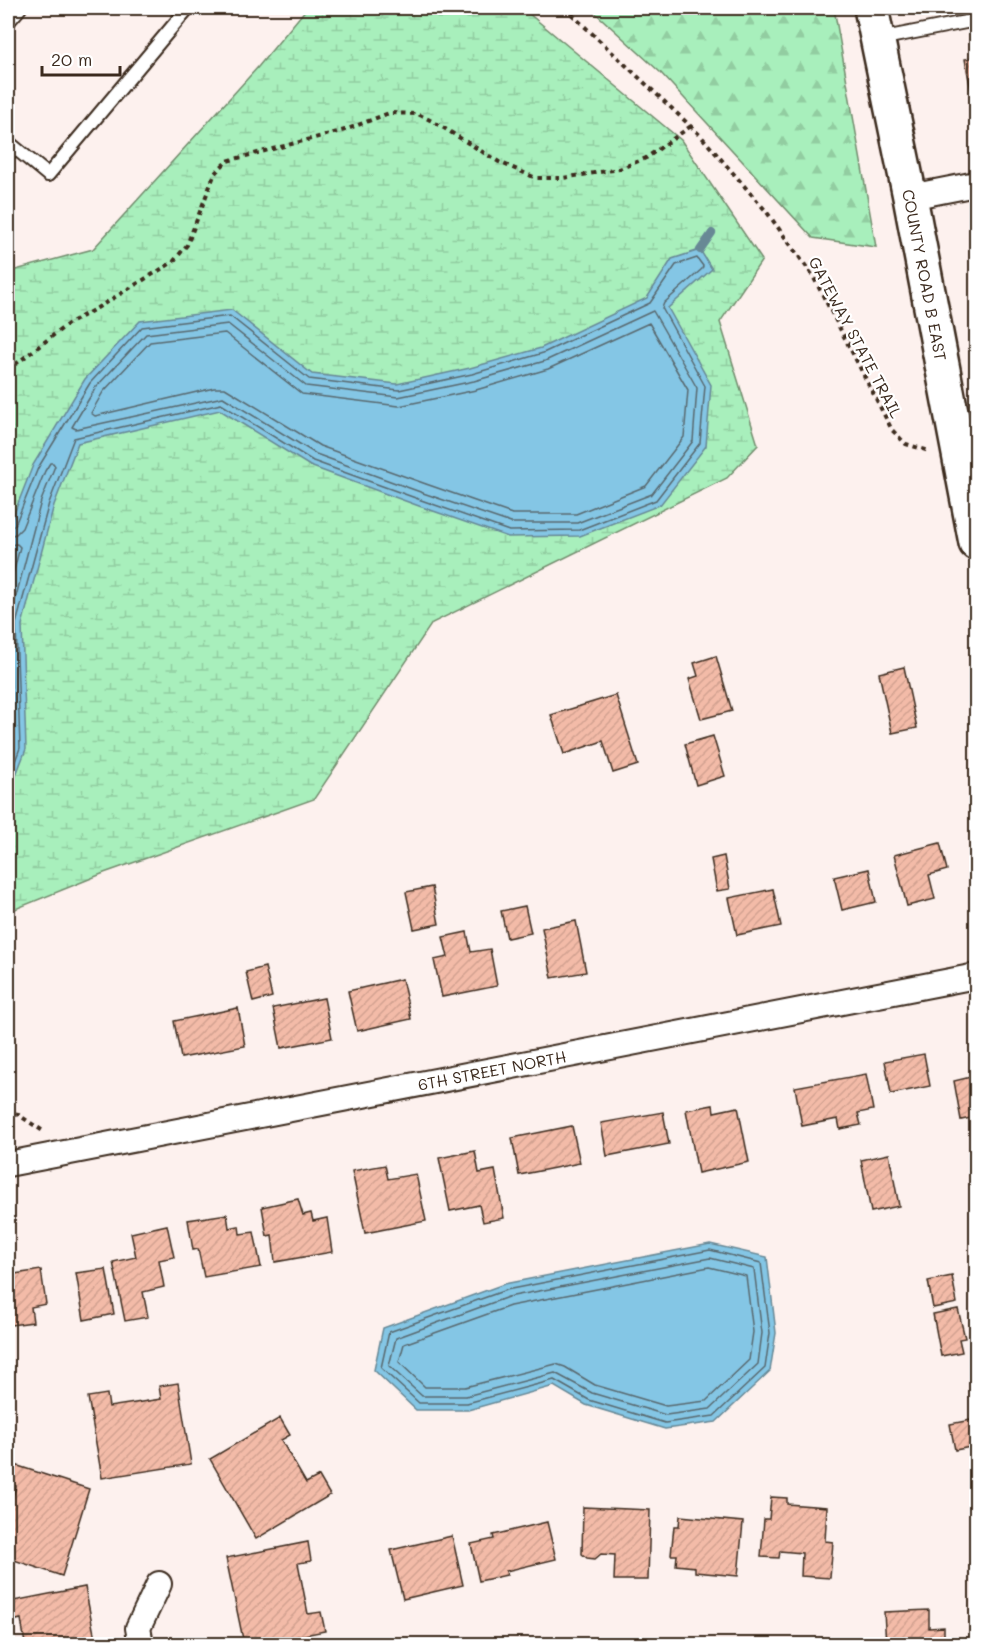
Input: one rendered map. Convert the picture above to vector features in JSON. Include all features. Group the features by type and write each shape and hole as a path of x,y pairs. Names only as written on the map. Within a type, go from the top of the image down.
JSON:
{"street":[{"name":"COUNTY ROAD B EAST","path":"871,8 910,197 976,543"},
{"path":"910,197 976,184"},
{"name":"6TH STREET NORTH","path":"8,1164 976,976"},
{"path":"141,1644 138,1628 159,1584"}],"lane":[{"path":"8,22 20,8"},
{"path":"8,142 48,175 188,8"},
{"path":"878,40 976,20"}],"path":[{"name":"GATEWAY STATE TRAIL","path":"564,8 691,126 766,211 813,276 892,430 906,444 926,452 957,448"},
{"path":"8,370 68,324 97,309 173,262 187,245 215,173 228,161 345,130 389,113 418,114 499,162 536,178 563,178 619,169 645,158 691,126"}],"green space":[{"path":"307,8 522,8 681,140 762,260 720,322 758,445 727,478 432,623 314,799 104,873 8,912 8,272 93,249 258,67"},
{"path":"590,8 834,8 876,247 813,238 661,73"}],"water":[{"path":"700,250 712,269 668,308 711,385 706,446 660,505 580,536 508,537 419,506 310,466 220,410 78,443 54,505 22,625 26,749 8,796 8,529 33,465 85,379 140,321 232,310 312,374 397,384 470,368 541,348 647,298 672,259"},
{"path":"710,1244 767,1257 776,1333 770,1371 716,1422 665,1429 586,1405 554,1386 468,1410 416,1410 374,1370 383,1328 504,1284"}],"building":[{"path":"976,57 976,117 965,59"},
{"path":"716,656 732,711 701,719 689,679 698,676 694,663"},
{"path":"904,667 917,728 892,733 879,673"},
{"path":"616,695 638,765 613,773 603,741 564,754 551,715"},
{"path":"713,736 725,776 696,785 685,744"},
{"path":"940,843 947,870 929,875 935,899 907,906 894,855"},
{"path":"724,856 730,889 717,891 711,859"},
{"path":"869,869 876,902 842,910 834,877"},
{"path":"432,887 439,924 414,929 406,892"},
{"path":"773,889 781,926 737,935 729,898"},
{"path":"525,906 531,933 507,938 501,911"},
{"path":"576,921 586,972 552,978 542,928"},
{"path":"467,932 471,952 490,949 497,986 442,997 434,960 448,957 443,937"},
{"path":"265,967 272,997 253,1002 246,972"},
{"path":"402,979 411,1019 357,1031 348,991"},
{"path":"324,998 332,1038 281,1048 273,1008"},
{"path":"238,1008 245,1046 181,1058 174,1021"},
{"path":"924,1054 930,1086 891,1094 885,1061"},
{"path":"976,1057 976,1117 961,1120 954,1081 975,1076 971,1058"},
{"path":"866,1074 873,1110 858,1113 861,1125 840,1129 838,1119 802,1126 795,1087"},
{"path":"713,1105 714,1112 738,1107 749,1162 698,1173 686,1110"},
{"path":"663,1112 669,1144 607,1156 601,1123"},
{"path":"572,1126 580,1163 519,1175 512,1138"},
{"path":"475,1151 479,1173 495,1170 504,1218 483,1222 479,1205 450,1211 439,1158"},
{"path":"889,1154 899,1206 871,1212 861,1160"},
{"path":"385,1165 388,1179 416,1174 426,1221 365,1233 352,1171"},
{"path":"298,1199 303,1215 311,1213 313,1221 327,1218 332,1252 275,1262 272,1235 267,1236 262,1207"},
{"path":"227,1214 229,1228 239,1226 240,1234 254,1232 261,1267 204,1277 198,1249 193,1250 188,1220"},
{"path":"167,1225 174,1257 159,1260 164,1287 143,1292 148,1317 125,1321 113,1262 136,1257 131,1233"},
{"path":"106,1269 114,1314 84,1320 76,1273"},
{"path":"41,1270 46,1304 31,1307 33,1322 11,1325 8,1275"},
{"path":"952,1276 957,1303 933,1308 928,1281"},
{"path":"958,1309 965,1338 959,1339 962,1352 941,1356 933,1314"},
{"path":"178,1383 191,1464 102,1478 88,1397 107,1394 109,1407 161,1399 159,1386"},
{"path":"280,1418 290,1435 281,1440 306,1483 319,1476 330,1495 256,1539 210,1459"},
{"path":"976,1419 976,1446 955,1450 950,1424"},
{"path":"12,1464 89,1489 62,1576 8,1558 8,1514 16,1486 8,1483"},
{"path":"771,1497 787,1498 787,1504 827,1507 825,1541 833,1542 830,1578 801,1576 802,1553 780,1551 779,1558 761,1557 764,1519 769,1519"},
{"path":"583,1507 650,1510 648,1580 614,1580 615,1555 601,1554 595,1559 587,1558 582,1554"},
{"path":"680,1516 743,1522 738,1576 695,1572 695,1567 676,1565 677,1555 671,1555 674,1526 679,1526"},
{"path":"547,1522 556,1559 506,1571 507,1575 479,1581 471,1544 494,1539 493,1535"},
{"path":"452,1536 463,1585 403,1599 391,1550"},
{"path":"308,1542 311,1561 298,1563 308,1614 321,1612 325,1631 258,1644 244,1644 226,1558"},
{"path":"85,1587 96,1644 25,1644 21,1619 8,1622 8,1602"},
{"path":"929,1610 929,1628 944,1627 944,1644 886,1644 884,1612"}],"waterway":[{"path":"700,250 712,233"}]}
